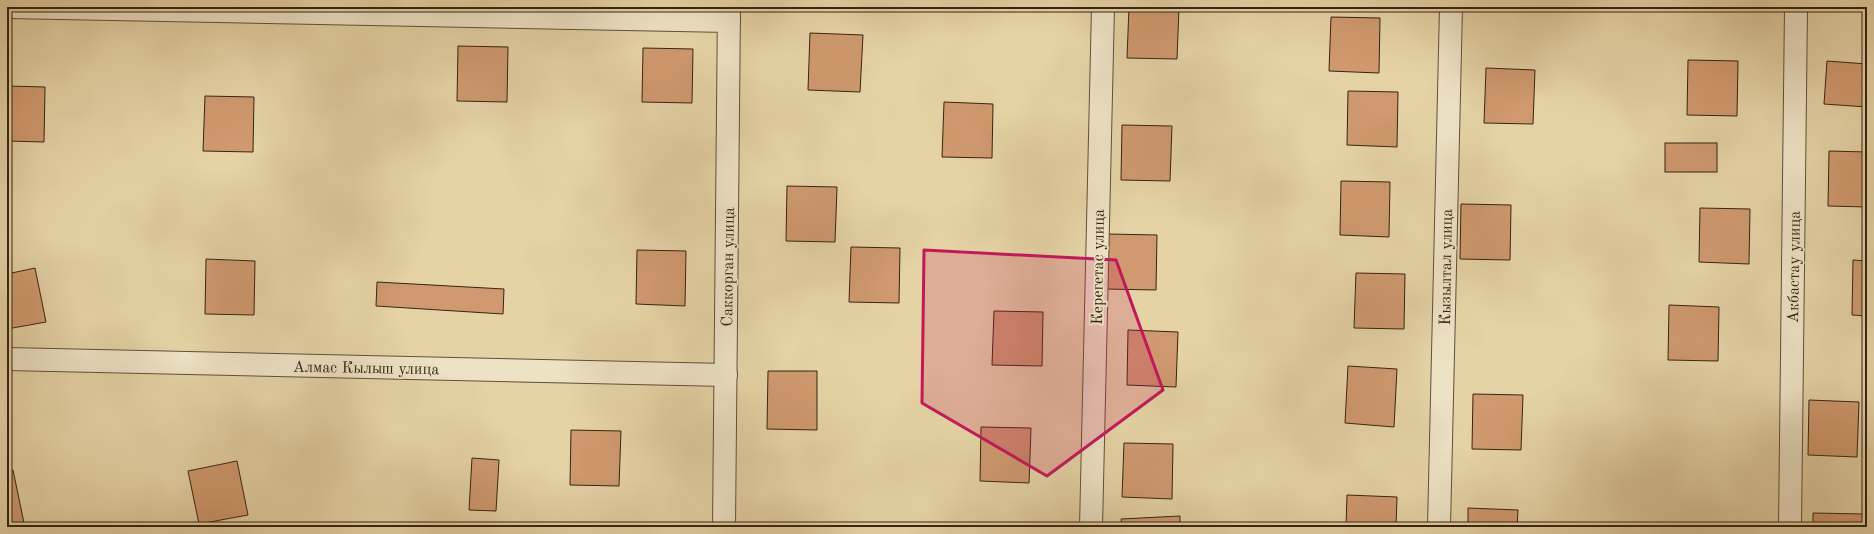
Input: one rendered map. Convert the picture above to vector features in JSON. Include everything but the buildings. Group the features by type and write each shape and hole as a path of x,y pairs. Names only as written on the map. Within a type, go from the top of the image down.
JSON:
{"street":[{"path":"7,7 729,14"},
{"name":"Керегетас улица","path":"1091,527 1103,7"},
{"name":"Кызылтал улица","path":"1439,527 1452,7"},
{"name":"Акбастау улица","path":"1790,527 1796,7"},
{"name":"Саккорган улица","path":"724,527 729,14"},
{"name":"Алмас Кылыш улица","path":"7,359 726,375"}],"highlighted area":[{"path":"924,250 1116,260 1163,390 1047,476 922,403"}]}
